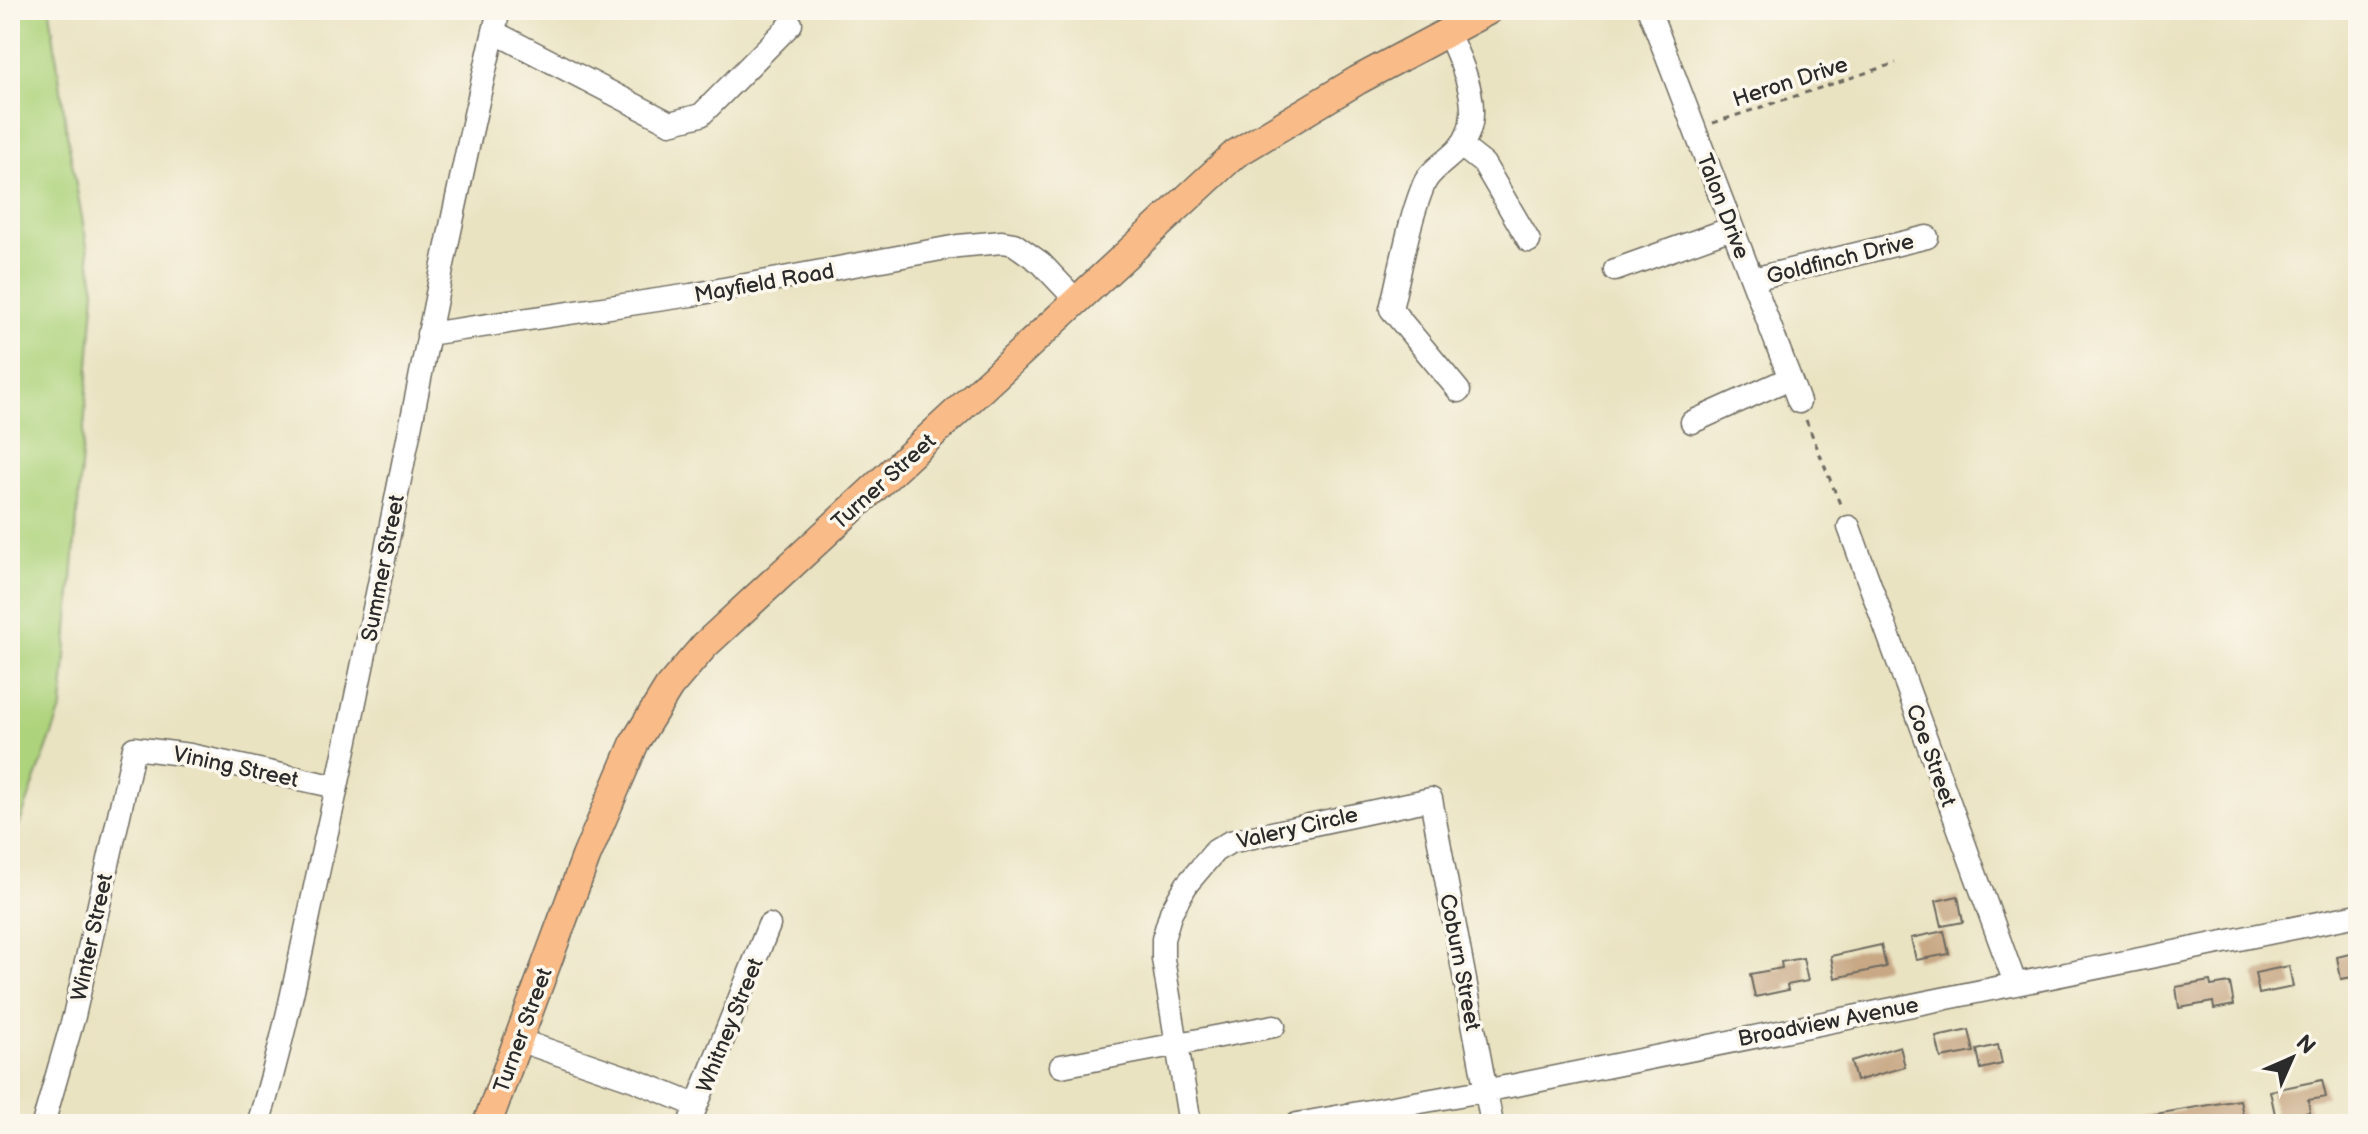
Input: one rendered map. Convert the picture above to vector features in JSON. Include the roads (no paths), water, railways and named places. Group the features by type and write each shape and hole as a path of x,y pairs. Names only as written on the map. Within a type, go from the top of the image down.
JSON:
{"main road":[{"name":"Turner Street","path":"487,1124 586,857 635,742 669,687 729,621 1235,154 1358,80 1489,10"}],"street":[{"name":"Talon Drive","path":"1649,10 1799,402"},
{"path":"496,21 670,123 701,115 791,24"},
{"name":"Summer Street","path":"258,1124 276,1059 337,787 428,334 496,21"},
{"path":"1448,33 1465,69 1472,100 1469,126 1461,146 1425,181 1391,309 1459,391"},
{"path":"1461,146 1484,164 1529,241"},
{"path":"1615,270 1732,228"},
{"name":"Goldfinch Drive","path":"1753,279 1927,237"},
{"name":"Mayfield Road","path":"428,334 691,295 958,246 1002,242 1026,251 1077,301"},
{"path":"1692,422 1790,378"},
{"name":"Coe Street","path":"1849,527 2015,983"},
{"name":"Vining Street","path":"134,748 190,755 337,787"},
{"name":"Winter Street","path":"43,1124 74,1016 134,748"},
{"name":"Valery Circle","path":"1190,1124 1163,959 1163,939 1171,912 1187,884 1215,851 1230,842 1431,799"},
{"name":"Coburn Street","path":"1431,799 1492,1124"},
{"name":"Broadview Avenue","path":"1297,1124 1486,1090 2358,915"},
{"name":"Whitney Street","path":"692,1115 769,925"},
{"path":"1061,1066 1274,1026"},
{"path":"518,1040 692,1115"}]}
